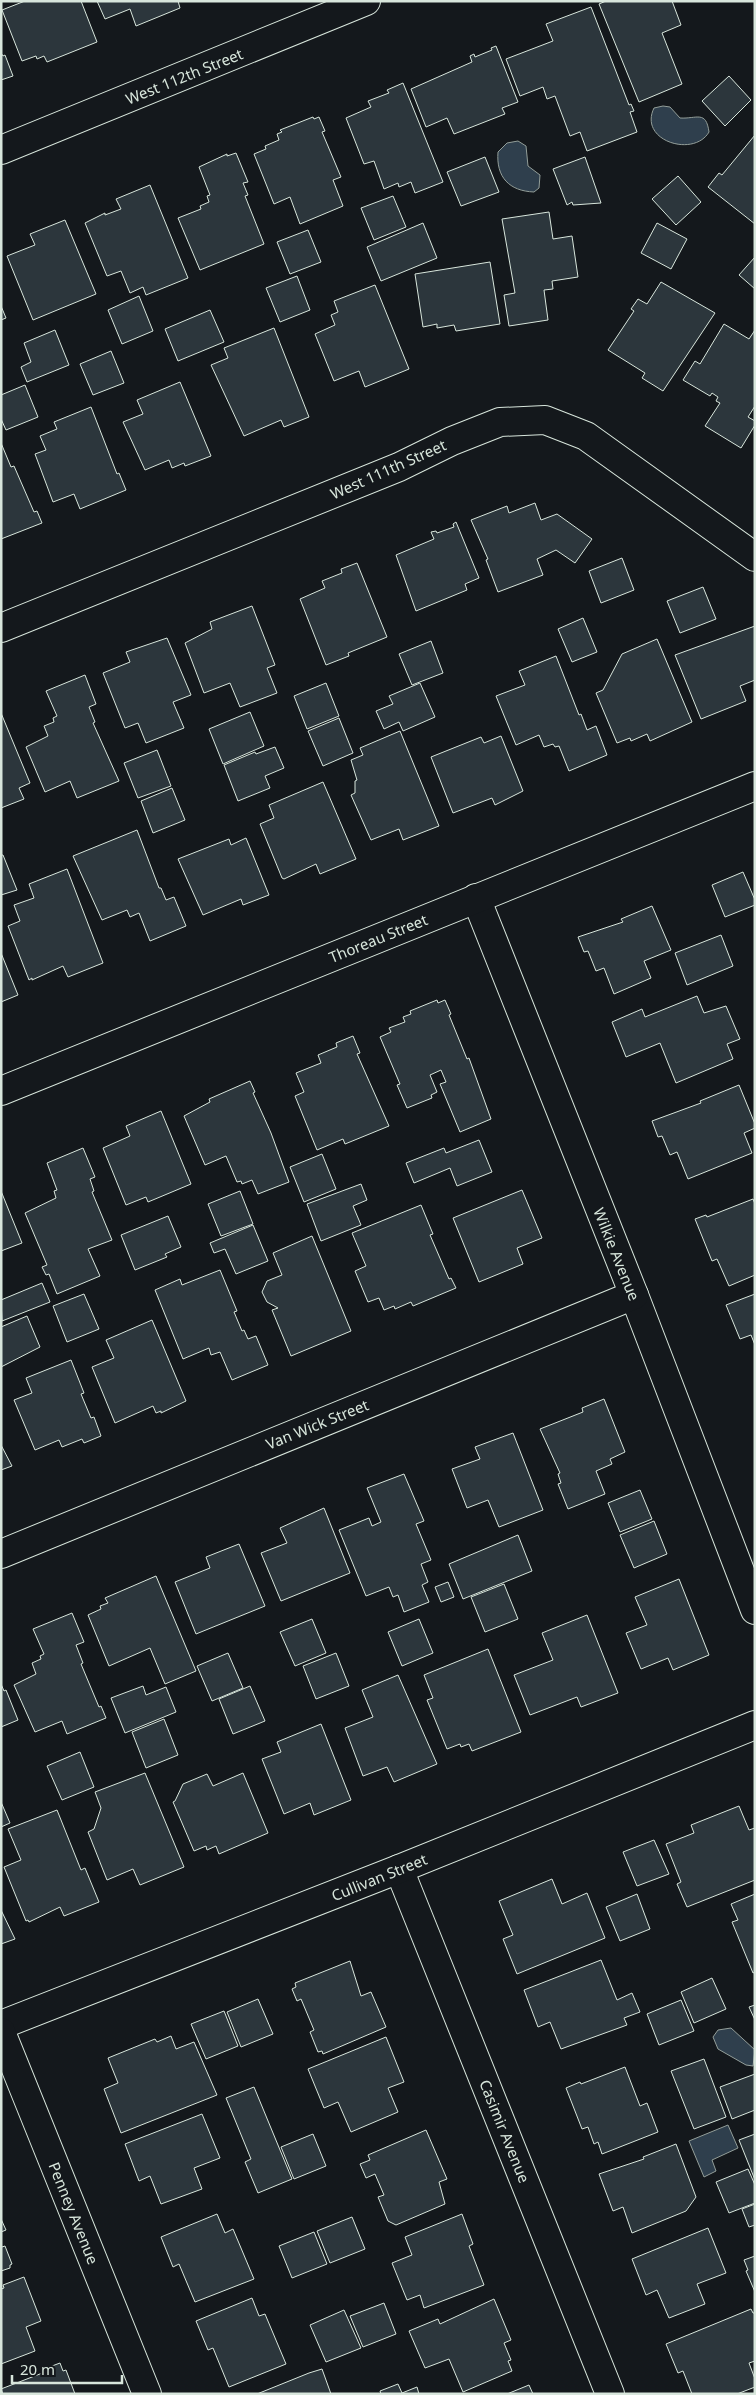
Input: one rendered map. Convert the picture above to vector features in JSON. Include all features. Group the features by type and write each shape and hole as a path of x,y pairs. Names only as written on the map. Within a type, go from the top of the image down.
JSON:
{"street":[{"name":"West 112th Street","path":"1,150 366,1"},
{"name":"West 111th Street","path":"1,628 399,467 452,441 500,422 545,420 586,436 755,558"},
{"name":"Thoreau Street","path":"1,1091 755,786"},
{"name":"Wilkie Avenue","path":"476,898 634,1295 755,1610"},
{"name":"Van Wick Street","path":"1,1554 634,1295"},
{"name":"Cullivan Street","path":"1,2025 399,1869 755,1725"},
{"name":"Casimir Avenue","path":"399,1869 610,2394"},
{"name":"Penney Avenue","path":"1,2032 147,2394"}],"water":[{"path":"670,107 680,118 703,118 708,125 709,132 702,140 692,144 681,145 660,137 654,129 651,120 654,108"},
{"path":"518,141 526,146 528,166 540,175 539,188 534,192 518,189 511,185 506,181 499,169 498,152 507,143"},
{"path":"731,2028 755,2050 753,2066 746,2065 718,2049 713,2037 718,2030"},
{"path":"728,2125 738,2148 712,2160 716,2171 704,2177 689,2141"}],"building":[{"path":"25,1 81,1 97,42 47,62 44,56 37,59 36,56 22,61 2,10"},
{"path":"97,1 178,1 180,8 136,26 130,9 105,19"},
{"path":"606,1 672,1 681,25 662,33 682,84 639,102 599,4"},
{"path":"591,7 629,105 631,104 634,111 630,112 637,132 587,151 580,132 570,136 555,96 547,99 543,87 520,96 506,59 553,41 546,24"},
{"path":"496,46 518,102 502,108 505,114 454,134 447,118 426,127 411,89 472,62 470,56 474,54 475,57 492,50 491,48"},
{"path":"1,53 3,56 5,55 13,76 1,80"},
{"path":"729,76 751,100 725,126 702,101"},
{"path":"403,83 443,182 415,193 411,182 399,187 398,183 384,189 374,161 364,164 346,118 371,107 368,101 389,93 387,90"},
{"path":"313,117 314,119 319,117 325,131 322,132 341,177 333,180 343,206 300,224 290,197 274,204 254,154 266,149 265,146 279,140 277,134 282,132 280,130"},
{"path":"755,135 755,224 708,187 719,173 722,175"},
{"path":"236,153 248,182 243,183 248,195 245,196 264,244 200,270 178,218 201,209 200,206 209,202 207,196 210,195 199,167 227,154 227,156"},
{"path":"485,157 499,192 461,206 447,172"},
{"path":"585,157 601,203 573,205 572,202 567,205 553,169"},
{"path":"678,176 701,202 676,225 652,199"},
{"path":"150,185 188,278 146,295 143,287 130,293 121,271 107,276 85,223 105,213 105,215 121,209 116,199"},
{"path":"393,196 406,227 374,240 361,208"},
{"path":"549,212 553,239 572,236 578,277 552,281 553,289 544,290 548,320 509,326 504,295 515,293 502,219"},
{"path":"65,220 96,294 33,320 7,256 35,245 30,234"},
{"path":"423,223 437,258 381,281 367,247"},
{"path":"657,223 687,239 671,269 641,253"},
{"path":"308,230 321,262 290,274 277,242"},
{"path":"755,257 755,289 739,275"},
{"path":"490,262 500,324 456,331 454,325 437,328 437,324 423,327 415,274"},
{"path":"297,276 310,310 280,322 266,288"},
{"path":"661,282 715,313 663,391 642,378 645,373 608,350 634,311 631,309 638,299 647,304"},
{"path":"375,285 409,369 365,387 359,371 334,381 315,334 335,325 331,315 338,312 334,301"},
{"path":"139,296 153,331 122,344 108,310"},
{"path":"1,306 6,318 1,320"},
{"path":"210,310 224,342 178,361 165,329"},
{"path":"724,324 749,339 755,330 755,406 748,417 755,421 755,425 741,448 705,426 720,403 716,401 718,397 712,393 710,396 683,380 695,361 700,364"},
{"path":"274,328 309,417 284,427 281,420 244,436 211,365 228,358 224,348"},
{"path":"55,330 69,365 27,382 21,367 31,362 24,343"},
{"path":"111,351 124,383 93,395 80,364"},
{"path":"180,382 211,456 185,466 184,463 172,468 169,460 145,470 123,422 143,414 137,400"},
{"path":"25,385 38,417 6,430 1,419 1,395"},
{"path":"91,407 117,474 119,473 126,490 80,509 74,494 53,502 35,454 46,450 40,436 57,429 54,422"},
{"path":"1,443 11,467 14,466 34,512 37,511 42,523 1,539"},
{"path":"535,503 541,520 557,514 592,539 575,563 556,550 537,559 543,575 498,592 486,560 488,559 471,520 507,506 509,513"},
{"path":"456,522 479,578 465,584 467,590 416,611 396,555 434,539 431,532 436,531 437,533 454,527 453,524"},
{"path":"622,558 634,590 601,603 589,571"},
{"path":"357,563 387,637 348,653 349,656 326,665 300,599 325,588 322,581 342,573 341,569"},
{"path":"703,587 716,619 680,633 667,601"},
{"path":"252,606 275,665 267,668 277,693 240,707 230,683 204,693 185,643 212,629 210,622"},
{"path":"583,618 597,652 572,662 558,629"},
{"path":"755,626 755,680 740,686 746,701 701,719 675,655"},
{"path":"167,638 191,695 173,702 184,728 146,743 138,723 125,728 103,673 130,662 126,652"},
{"path":"657,639 692,722 650,741 647,734 631,741 630,738 617,743 596,693 603,690 622,654"},
{"path":"431,641 443,673 412,685 399,654"},
{"path":"556,656 579,715 581,714 587,730 596,726 607,755 569,771 559,746 555,747 553,744 544,747 539,735 516,745 496,696 525,685 519,671"},
{"path":"85,675 96,704 89,707 95,722 93,723 119,781 77,798 70,781 45,792 26,747 48,736 44,726 54,722 53,718 57,716 46,691"},
{"path":"326,683 339,716 307,729 294,696"},
{"path":"420,683 435,717 403,731 399,722 384,729 376,711 393,704 389,696"},
{"path":"250,712 264,746 223,764 209,729"},
{"path":"1,713 30,783 19,788 24,799 1,808"},
{"path":"339,718 353,753 323,766 308,731"},
{"path":"400,731 439,826 403,840 399,829 371,840 351,795 355,793 355,781 357,780 351,760 363,755 360,748"},
{"path":"501,736 523,791 495,805 492,798 453,813 431,757 481,737 484,743"},
{"path":"275,747 284,768 265,776 270,788 238,801 224,765 255,752 256,754"},
{"path":"157,750 171,786 138,798 124,763"},
{"path":"323,782 356,859 320,874 316,864 284,879 260,824 274,818 269,805"},
{"path":"172,788 185,820 153,833 141,801"},
{"path":"137,830 159,888 161,888 166,900 174,897 186,926 150,941 139,913 130,917 127,910 102,920 73,856"},
{"path":"246,838 269,895 243,905 241,899 203,915 178,859 229,839 231,845"},
{"path":"1,855 3,855 17,890 1,895"},
{"path":"67,869 103,963 68,977 63,966 29,980 8,926 20,921 14,905 34,898 29,884"},
{"path":"743,872 755,900 755,905 725,917 712,885"},
{"path":"652,906 671,950 644,961 651,978 614,994 604,968 596,971 588,951 584,952 578,937 623,922 621,919"},
{"path":"721,935 733,966 687,985 675,953"},
{"path":"1,953 18,995 1,1002"},
{"path":"697,996 704,1013 726,1006 740,1039 727,1044 733,1059 676,1083 660,1043 626,1057 612,1022 642,1009 645,1017"},
{"path":"437,1000 438,1003 445,1000 451,1014 449,1015 467,1059 469,1058 491,1119 460,1132 440,1084 446,1082 441,1070 430,1075 437,1092 431,1095 432,1098 407,1108 397,1085 400,1084 380,1037 391,1032 389,1028 405,1022 403,1017 411,1014 410,1011"},
{"path":"353,1036 360,1053 357,1054 389,1126 345,1144 343,1139 317,1150 295,1096 304,1092 296,1073 321,1063 318,1055 337,1047 336,1043"},
{"path":"250,1081 255,1092 253,1093 271,1133 289,1182 258,1194 252,1180 242,1184 241,1181 237,1182 226,1156 205,1165 184,1116 210,1102 209,1099"},
{"path":"739,1085 755,1124 755,1128 744,1133 752,1153 688,1179 677,1152 670,1155 662,1136 658,1137 652,1121 701,1103 700,1101"},
{"path":"161,1111 191,1184 148,1202 146,1197 126,1205 103,1148 130,1136 126,1126"},
{"path":"479,1140 492,1172 457,1186 450,1168 414,1183 406,1163 444,1148 446,1153"},
{"path":"83,1148 95,1177 90,1179 94,1191 92,1192 112,1240 88,1249 100,1276 57,1294 49,1274 46,1275 42,1267 47,1265 25,1213 56,1198 54,1191 57,1190 47,1163"},
{"path":"322,1154 336,1189 304,1202 290,1167"},
{"path":"361,1184 367,1200 353,1206 361,1225 321,1241 307,1204"},
{"path":"522,1190 542,1238 517,1248 523,1264 479,1282 453,1218"},
{"path":"1,1191 22,1243 1,1251"},
{"path":"240,1191 253,1224 221,1236 208,1204"},
{"path":"753,1199 755,1204 755,1275 729,1286 717,1259 712,1261 695,1219 706,1215 707,1217"},
{"path":"421,1205 433,1234 430,1235 449,1279 451,1278 456,1288 413,1306 411,1302 395,1309 394,1306 384,1310 379,1298 368,1302 355,1271 366,1266 352,1233"},
{"path":"168,1216 181,1247 165,1254 167,1257 135,1270 121,1235"},
{"path":"253,1225 268,1261 236,1274 225,1249 214,1253 210,1243"},
{"path":"312,1236 351,1331 291,1356 272,1310 278,1308 267,1302 262,1292 267,1281 282,1275 273,1253"},
{"path":"220,1270 237,1311 234,1312 242,1331 244,1330 248,1339 256,1336 268,1365 232,1380 220,1352 211,1355 209,1348 183,1359 155,1290 180,1279 182,1285"},
{"path":"42,1283 50,1302 2,1321 1,1300"},
{"path":"84,1294 99,1329 67,1342 53,1306"},
{"path":"755,1294 755,1345 751,1335 740,1339 726,1305"},
{"path":"27,1316 40,1347 1,1367 1,1327"},
{"path":"152,1320 186,1401 161,1413 161,1411 156,1413 153,1406 115,1423 92,1367 114,1358 106,1340"},
{"path":"71,1360 84,1393 81,1394 91,1418 94,1417 101,1436 84,1443 82,1439 62,1447 59,1440 35,1450 14,1400 32,1393 26,1378"},
{"path":"604,1399 625,1452 610,1459 612,1464 596,1471 605,1494 568,1509 558,1484 561,1483 558,1474 560,1473 540,1429 583,1412 582,1408"},
{"path":"513,1433 543,1510 499,1527 488,1500 467,1508 452,1469 480,1459 475,1447"},
{"path":"1,1445 12,1466 1,1470"},
{"path":"404,1474 424,1521 416,1524 431,1560 421,1564 428,1582 422,1585 429,1602 404,1612 398,1595 393,1597 389,1587 366,1596 339,1530 369,1518 372,1526 381,1522 367,1488"},
{"path":"640,1490 652,1519 620,1532 608,1503"},
{"path":"324,1508 350,1573 281,1601 261,1553 287,1543 280,1528"},
{"path":"654,1521 667,1554 634,1568 620,1535"},
{"path":"518,1535 532,1571 463,1599 449,1564"},
{"path":"239,1544 265,1606 196,1634 175,1582 210,1568 206,1557"},
{"path":"156,1576 196,1671 165,1684 150,1648 109,1666 88,1615 101,1609 100,1606 108,1603 105,1598"},
{"path":"679,1579 709,1655 673,1670 668,1658 641,1669 626,1633 647,1625 635,1597"},
{"path":"448,1582 454,1597 441,1602 435,1587"},
{"path":"504,1584 518,1619 485,1632 471,1597"},
{"path":"72,1613 84,1642 76,1645 83,1663 81,1664 99,1707 101,1706 106,1718 67,1734 62,1721 35,1732 14,1685 36,1674 32,1663 41,1659 40,1656 44,1654 33,1629"},
{"path":"587,1615 618,1693 581,1707 577,1697 530,1715 514,1675 553,1660 542,1633"},
{"path":"312,1619 326,1653 295,1666 280,1632"},
{"path":"419,1619 433,1653 402,1666 388,1632"},
{"path":"488,1649 521,1732 472,1751 469,1744 461,1747 460,1744 447,1749 427,1700 433,1698 424,1675"},
{"path":"228,1653 243,1688 212,1701 197,1666"},
{"path":"336,1653 349,1686 316,1699 303,1666"},
{"path":"398,1675 437,1764 394,1782 387,1767 363,1776 345,1728 373,1717 362,1690"},
{"path":"1,1684 4,1691 6,1690 18,1720 1,1727"},
{"path":"143,1686 146,1695 166,1687 176,1712 125,1733 111,1698"},
{"path":"250,1686 265,1721 233,1734 219,1699"},
{"path":"164,1719 178,1755 146,1768 132,1732"},
{"path":"321,1724 351,1800 314,1815 310,1803 284,1814 262,1759 281,1752 277,1742"},
{"path":"80,1752 94,1787 62,1800 47,1766"},
{"path":"145,1773 184,1867 140,1885 133,1869 107,1880 88,1832 94,1829 101,1808 95,1792"},
{"path":"243,1773 268,1833 219,1854 216,1846 207,1850 206,1846 194,1851 173,1802 183,1784 207,1774 213,1786"},
{"path":"1,1802 10,1823 1,1827"},
{"path":"739,1806 749,1830 755,1828 755,1880 687,1907 677,1884 681,1882 666,1844 694,1833 691,1825"},
{"path":"57,1810 81,1870 85,1868 99,1902 64,1916 60,1907 29,1922 28,1920 26,1921 4,1867 21,1860 8,1829"},
{"path":"654,1840 669,1874 637,1886 623,1852"},
{"path":"552,1879 562,1904 587,1893 605,1938 517,1974 503,1939 513,1935 499,1901"},
{"path":"637,1894 650,1929 620,1941 606,1907"},
{"path":"755,1894 755,1972 753,1973 732,1922 738,1920 731,1904"},
{"path":"1,1910 15,1939 1,1944"},
{"path":"601,1960 617,2000 632,1993 640,2012 624,2018 627,2025 561,2049 550,2022 538,2027 524,1990"},
{"path":"350,1961 361,1996 371,1992 386,2027 323,2054 322,2051 318,2052 310,2032 314,2030 301,1999 297,2001 292,1989 296,1987 295,1983"},
{"path":"712,1978 726,2009 694,2023 681,1992"},
{"path":"258,1999 273,2034 241,2047 227,2012"},
{"path":"681,2000 694,2031 659,2045 647,2014"},
{"path":"755,2005 755,2020 749,2007"},
{"path":"224,2011 238,2046 206,2059 191,2024"},
{"path":"171,2036 176,2049 194,2042 217,2095 121,2133 104,2089 118,2083 108,2058 155,2039 157,2042"},
{"path":"386,2037 404,2082 388,2088 398,2112 351,2132 338,2102 324,2108 308,2069"},
{"path":"704,2059 726,2117 694,2129 671,2071"},
{"path":"625,2067 640,2106 647,2103 658,2132 602,2154 598,2142 594,2144 588,2127 582,2129 566,2088"},
{"path":"755,2074 755,2110 732,2119 720,2087"},
{"path":"254,2087 292,2179 258,2193 245,2162 251,2159 226,2098"},
{"path":"202,2114 220,2158 194,2168 202,2189 161,2204 150,2176 139,2181 125,2144"},
{"path":"426,2130 447,2179 439,2182 445,2204 396,2225 388,2221 378,2197 384,2195 375,2174 366,2178 360,2164 370,2160 368,2155"},
{"path":"313,2134 326,2166 294,2179 281,2147"},
{"path":"755,2134 755,2180 739,2140"},
{"path":"676,2144 696,2197 686,2211 632,2233 623,2207 613,2211 599,2174 644,2159 643,2157"},
{"path":"748,2169 755,2185 755,2203 729,2213 716,2182"},
{"path":"755,2204 755,2225 749,2227 742,2209"},
{"path":"217,2214 225,2233 233,2229 254,2279 195,2302 179,2264 173,2267 161,2237"},
{"path":"462,2214 473,2244 469,2246 484,2285 424,2308 420,2295 407,2300 392,2263 412,2255 405,2237"},
{"path":"352,2217 365,2249 330,2263 317,2231"},
{"path":"1,2219 6,2230 1,2232"},
{"path":"708,2228 726,2273 697,2284 705,2304 669,2318 657,2290 646,2295 632,2259"},
{"path":"314,2232 327,2264 292,2278 279,2246"},
{"path":"1,2245 2,2247 5,2246 12,2264 10,2268 1,2271"},
{"path":"755,2256 755,2292 746,2271 748,2270 744,2260"},
{"path":"24,2277 41,2321 26,2327 35,2351 1,2364 1,2289 4,2288 3,2285"},
{"path":"252,2298 259,2316 265,2314 286,2364 229,2387 213,2348 208,2350 196,2321"},
{"path":"494,2299 511,2340 504,2343 511,2360 508,2361 512,2371 463,2392 449,2359 425,2368 409,2331 438,2319 440,2324"},
{"path":"384,2303 396,2334 363,2347 350,2316"},
{"path":"751,2309 755,2313 755,2361 749,2363 755,2379 755,2387 737,2394 692,2394 683,2371 678,2373 666,2344"},
{"path":"344,2310 361,2348 326,2362 310,2325"},
{"path":"60,2363 63,2371 66,2370 75,2394 3,2394 1,2389 45,2372 44,2369"},
{"path":"322,2369 331,2394 257,2394 309,2373"},
{"path":"398,2384 402,2393 417,2387 419,2394 381,2394 380,2391"},
{"path":"529,2385 533,2394 507,2394"}]}
